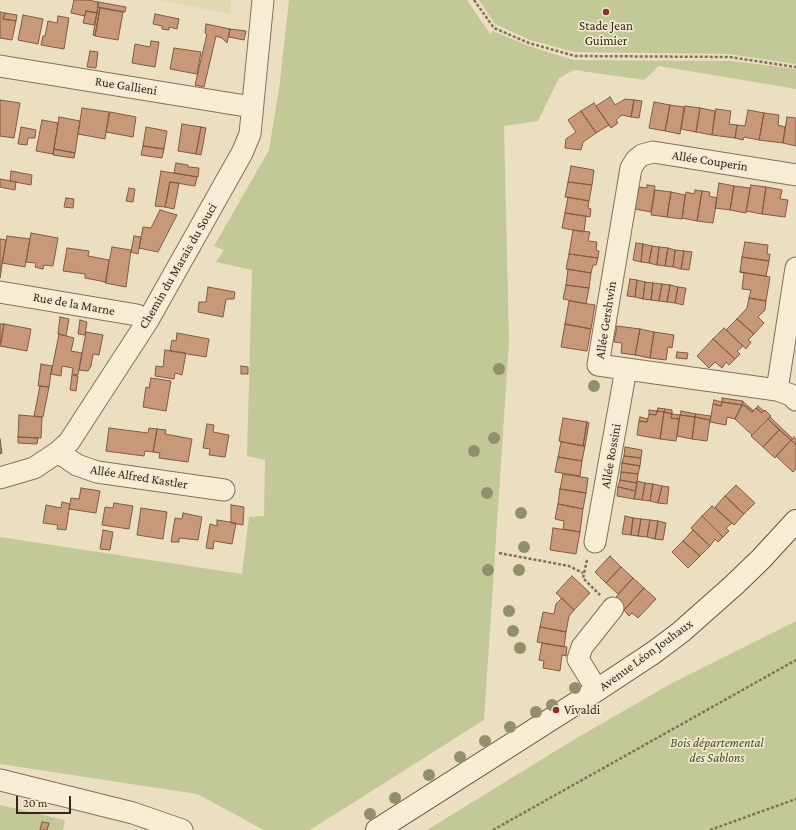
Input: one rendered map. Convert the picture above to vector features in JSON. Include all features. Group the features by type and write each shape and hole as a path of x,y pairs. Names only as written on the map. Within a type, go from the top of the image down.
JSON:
{"street":[{"name":"Chemin du Marais du Souci","path":"0,478 34,468 58,452 68,442 147,322 242,153 250,134 264,0"},
{"name":"Rue Gallieni","path":"0,66 252,107"},
{"name":"Allée Couperin","path":"631,168 642,154 653,152 796,175"},
{"name":"Allée Gershwin","path":"631,168 598,365 777,390 791,395 796,400"},
{"path":"777,390 796,268"},
{"name":"Rue de la Marne","path":"0,292 137,315 147,322"},
{"name":"Allée Rossini","path":"595,542 626,369"},
{"name":"Allée Alfred Kastler","path":"58,452 76,465 97,472 224,490"},
{"name":"Avenue Léon Jouhaux","path":"377,830 653,653 706,610 761,559 796,521"},
{"path":"597,690 578,659 582,647 613,608"},
{"path":"0,780 133,813 182,830"}],"path":[{"path":"474,0 494,28 529,43 574,56 730,57 796,67"},
{"path":"595,542 588,555 583,578 613,608"},
{"path":"499,552 569,566 583,573"},
{"path":"492,830 796,660"},
{"path":"710,830 796,799"}],"shaded area":[{"path":"160,0 231,0 230,14"}],"green space":[{"path":"289,0 467,0 490,34 493,31 526,45 573,60 732,61 796,69 796,89 659,66 644,80 574,70 559,78 538,121 504,126 509,341 484,720 310,830 264,830 197,794 0,764 0,537 242,574 249,517 264,516 265,460 247,456 252,270 216,262 224,250 214,246 269,150 280,82"},
{"path":"479,0 796,0 796,64 728,54 574,52 530,40 495,24"},
{"name":"Bois départemental des Sablons","path":"796,621 796,830 427,830 575,739 672,683"},
{"path":"0,805 65,820 63,830 0,830"}],"building":[{"path":"74,0 98,2 97,13 86,11 85,16 71,13"},
{"path":"98,2 126,7 125,12 98,7"},
{"path":"98,7 100,8 95,36 93,35"},
{"path":"100,8 123,12 118,40 95,36"},
{"path":"86,11 97,13 94,25 83,23"},
{"path":"0,12 5,13 3,19 16,21 12,40 0,38"},
{"path":"5,13 17,15 16,21 3,19"},
{"path":"155,14 179,19 177,29 169,27 169,30 162,29 162,26 153,24"},
{"path":"23,15 43,19 38,44 18,40"},
{"path":"58,16 69,18 64,49 41,45 43,36 45,36 48,21 57,23"},
{"path":"206,24 230,29 227,43 222,38 216,36 204,87 195,85 207,34 205,33"},
{"path":"230,29 246,31 244,40 229,37"},
{"path":"151,41 159,42 155,67 132,63 135,44 150,47"},
{"path":"174,48 201,52 197,74 170,69"},
{"path":"90,51 98,52 96,68 87,67"},
{"path":"610,97 615,105 625,99 634,100 631,117 622,115 616,120 618,123 611,128 596,106"},
{"path":"0,100 20,103 14,138 0,136"},
{"path":"634,100 642,101 639,118 631,117"},
{"path":"654,102 670,105 665,131 649,128"},
{"path":"594,103 609,125 596,133 581,111"},
{"path":"670,105 684,107 680,134 665,131"},
{"path":"685,106 700,108 696,132 681,129"},
{"path":"82,108 109,112 105,139 78,134"},
{"path":"700,108 715,111 712,135 696,132"},
{"path":"716,109 731,111 729,124 737,125 735,138 712,135"},
{"path":"748,110 764,113 759,140 744,137 743,140 735,138 737,125 745,126"},
{"path":"581,111 596,133 583,142 581,150 565,148 566,139 576,132 568,120"},
{"path":"110,112 136,117 133,137 106,132"},
{"path":"764,113 779,115 778,125 785,127 783,143 759,140"},
{"path":"59,117 80,121 75,153 54,149"},
{"path":"787,117 796,118 796,146 783,143"},
{"path":"42,120 58,123 53,154 36,151"},
{"path":"182,124 201,127 196,154 178,151"},
{"path":"21,127 36,130 35,138 28,138 27,145 18,144"},
{"path":"146,127 167,131 164,149 143,146"},
{"path":"201,127 206,128 201,155 196,154"},
{"path":"143,146 164,149 162,158 141,155"},
{"path":"54,149 75,153 74,158 53,155"},
{"path":"176,163 188,165 188,167 199,168 198,177 174,173"},
{"path":"571,166 594,170 592,185 568,182"},
{"path":"11,171 32,175 31,185 10,181"},
{"path":"161,171 197,177 195,186 170,182 165,207 155,206"},
{"path":"0,179 16,182 15,190 0,187"},
{"path":"170,182 179,183 174,209 165,207"},
{"path":"568,182 592,185 589,201 565,197"},
{"path":"719,183 734,186 730,210 715,208"},
{"path":"647,185 655,186 651,212 635,209 639,187 647,188"},
{"path":"751,185 766,187 762,214 746,211"},
{"path":"734,186 750,188 746,213 730,210"},
{"path":"766,187 782,190 780,199 788,200 785,217 762,214"},
{"path":"129,188 135,189 133,202 126,201"},
{"path":"655,190 671,192 667,217 651,215"},
{"path":"695,190 702,191 697,221 682,218 686,192 694,194"},
{"path":"702,191 710,192 709,196 717,198 713,223 697,221"},
{"path":"671,192 685,195 682,219 667,217"},
{"path":"568,197 589,201 588,208 591,209 590,217 565,213"},
{"path":"66,198 74,199 73,208 64,207"},
{"path":"160,210 177,215 158,252 139,248 143,227 151,228"},
{"path":"565,213 586,216 584,232 562,228"},
{"path":"573,230 590,232 588,241 597,242 596,250 599,251 598,258 569,254"},
{"path":"31,233 58,238 53,266 44,265 43,269 35,267 36,263 26,262"},
{"path":"7,236 30,239 25,267 2,263"},
{"path":"134,236 141,237 138,254 131,252"},
{"path":"0,239 6,240 0,278"},
{"path":"745,242 768,245 767,254 770,254 769,261 742,257"},
{"path":"636,243 643,244 641,262 633,260"},
{"path":"643,244 652,246 649,263 641,262"},
{"path":"652,246 659,247 657,265 649,263"},
{"path":"112,247 131,250 126,287 105,283"},
{"path":"659,247 668,248 665,266 657,265"},
{"path":"67,248 89,251 88,256 109,260 106,282 85,278 85,274 63,271"},
{"path":"668,248 675,250 673,267 665,266"},
{"path":"675,250 684,251 681,269 673,267"},
{"path":"684,251 692,252 689,270 681,269"},
{"path":"569,254 598,258 596,265 593,265 591,273 566,269"},
{"path":"742,257 769,261 766,276 740,272"},
{"path":"568,269 591,273 589,288 566,285"},
{"path":"740,272 770,277 766,301 749,298 751,290 742,289 744,273"},
{"path":"630,279 637,280 635,297 627,296"},
{"path":"637,280 645,282 643,299 635,297"},
{"path":"645,282 653,283 651,300 643,299"},
{"path":"653,283 662,284 659,301 651,300"},
{"path":"662,284 670,285 667,302 659,301"},
{"path":"566,285 589,288 586,304 563,299"},
{"path":"670,285 678,287 675,303 667,302"},
{"path":"208,287 235,292 234,299 226,299 223,317 198,312 199,302 206,302"},
{"path":"678,287 686,288 683,305 675,303"},
{"path":"749,298 766,301 765,310 758,317 764,323 754,334 737,319 747,308"},
{"path":"569,301 595,305 591,329 565,324"},
{"path":"60,317 69,319 66,336 58,334"},
{"path":"737,319 754,334 748,340 751,342 746,349 726,330"},
{"path":"80,320 87,322 85,335 78,334"},
{"path":"0,324 4,324 1,343 0,343"},
{"path":"4,324 31,329 27,351 0,346"},
{"path":"565,324 591,329 587,351 561,347"},
{"path":"617,326 640,329 635,355 621,353 622,343 614,342"},
{"path":"724,328 743,346 737,351 740,354 735,359 713,339"},
{"path":"640,329 654,332 650,358 635,355"},
{"path":"86,332 103,335 99,355 93,354 91,366 88,371 79,370"},
{"path":"654,332 674,335 672,348 668,347 666,360 650,358"},
{"path":"177,333 209,339 206,357 170,351 172,340 176,341"},
{"path":"59,334 74,338 71,351 82,353 78,375 72,374 73,368 62,366 61,376 51,374"},
{"path":"713,339 735,359 729,365 726,362 722,368 715,362 709,368 697,356"},
{"path":"165,350 186,353 182,375 175,373 174,379 155,376 156,366 163,367"},
{"path":"677,352 688,353 687,359 676,358"},
{"path":"41,364 52,366 49,387 38,386"},
{"path":"241,366 248,367 248,374 241,374"},
{"path":"72,375 78,376 76,391 70,390"},
{"path":"151,378 171,381 166,411 143,407 146,387 149,388"},
{"path":"40,386 49,387 43,417 34,416"},
{"path":"722,398 743,402 742,405 722,402"},
{"path":"714,400 722,402 721,406 713,404"},
{"path":"722,402 742,405 735,419 727,417 726,425 710,422 713,404 721,406"},
{"path":"743,402 754,411 752,412 742,405"},
{"path":"742,405 752,412 756,408 762,413 765,410 771,416 752,435 735,419"},
{"path":"758,406 764,411 762,413 756,408"},
{"path":"658,408 665,409 664,412 657,411"},
{"path":"665,409 672,410 672,414 664,412"},
{"path":"649,410 657,411 656,415 649,414"},
{"path":"657,411 664,412 660,439 637,435 639,421 647,422 649,414 656,415"},
{"path":"681,411 696,414 695,417 680,415"},
{"path":"664,412 672,414 671,418 679,419 676,441 660,439"},
{"path":"672,414 680,415 679,419 671,418"},
{"path":"696,414 711,416 710,420 695,417"},
{"path":"19,415 42,417 41,438 18,437"},
{"path":"680,415 695,417 692,439 677,436"},
{"path":"640,417 648,419 647,422 639,421"},
{"path":"695,417 710,420 707,441 692,439"},
{"path":"770,417 793,439 791,440 768,419"},
{"path":"563,418 587,422 583,446 559,441"},
{"path":"768,419 779,430 763,447 751,436"},
{"path":"587,422 589,423 585,446 583,446"},
{"path":"207,424 214,425 213,432 229,435 225,457 209,455 210,449 203,448"},
{"path":"109,428 148,433 149,428 157,429 153,452 145,451 144,456 106,451"},
{"path":"157,429 166,430 165,434 192,439 188,462 159,458 160,453 153,452"},
{"path":"779,430 791,440 775,458 763,447"},
{"path":"18,437 38,438 37,444 18,443"},
{"path":"794,437 796,440 796,445 791,440"},
{"path":"0,439 2,453 0,454"},
{"path":"791,440 796,445 796,469 793,472 776,456"},
{"path":"561,442 585,446 582,461 558,457"},
{"path":"625,447 642,450 641,458 624,456"},
{"path":"624,456 641,458 640,466 622,463"},
{"path":"558,457 582,461 580,476 555,472"},
{"path":"622,463 640,466 638,474 621,472"},
{"path":"621,472 638,474 637,483 620,480"},
{"path":"563,474 588,478 586,493 560,489"},
{"path":"620,480 637,483 636,491 618,487"},
{"path":"637,481 645,483 642,500 634,499"},
{"path":"645,483 653,484 650,501 642,500"},
{"path":"653,484 662,486 658,503 650,501"},
{"path":"736,485 755,503 744,514 725,496"},
{"path":"662,486 669,487 667,504 658,503"},
{"path":"618,487 636,491 634,499 617,496"},
{"path":"81,488 100,491 96,513 69,509 71,498 79,499"},
{"path":"560,489 586,493 583,509 558,504"},
{"path":"725,496 744,514 734,525 715,507"},
{"path":"62,502 70,504 66,530 57,529 58,525 43,523 46,505 61,508"},
{"path":"114,503 133,506 129,529 102,525 105,507 113,508"},
{"path":"558,504 583,509 580,532 563,529 564,521 555,519"},
{"path":"231,505 244,507 243,525 231,523"},
{"path":"712,506 732,523 726,528 729,531 723,537 702,516"},
{"path":"141,508 167,512 163,539 137,535"},
{"path":"183,513 202,517 198,540 179,538 179,542 171,542 175,518 182,519"},
{"path":"625,516 633,518 631,535 622,534"},
{"path":"702,516 723,537 718,542 715,539 710,546 691,528"},
{"path":"633,518 641,519 638,536 631,535"},
{"path":"641,519 650,520 647,537 638,536"},
{"path":"217,520 236,523 232,544 214,541 213,549 206,548 210,524 217,526"},
{"path":"650,520 658,521 655,539 647,537"},
{"path":"658,521 666,523 663,540 655,539"},
{"path":"553,528 580,532 576,554 550,550"},
{"path":"103,530 113,532 110,550 100,549"},
{"path":"693,530 710,546 700,556 683,541"},
{"path":"683,541 700,556 688,568 672,552"},
{"path":"610,556 621,567 606,583 595,572"},
{"path":"621,567 633,578 618,594 606,583"},
{"path":"572,576 590,593 574,610 556,593"},
{"path":"633,578 644,588 624,610 618,605 621,602 616,597"},
{"path":"644,588 656,599 638,618 632,613 629,616 624,610"},
{"path":"562,598 574,610 569,616 566,632 540,627 543,612 554,614 556,604"},
{"path":"540,627 566,632 564,647 537,642"},
{"path":"542,643 567,647 566,656 562,655 560,671 543,668 544,661 539,660"},
{"path":"42,822 49,823 47,830 40,830"}],"place":[{"name":"Stade Jean Guimier","path":"606,12"},
{"name":"Vivaldi","path":"556,710"}]}
